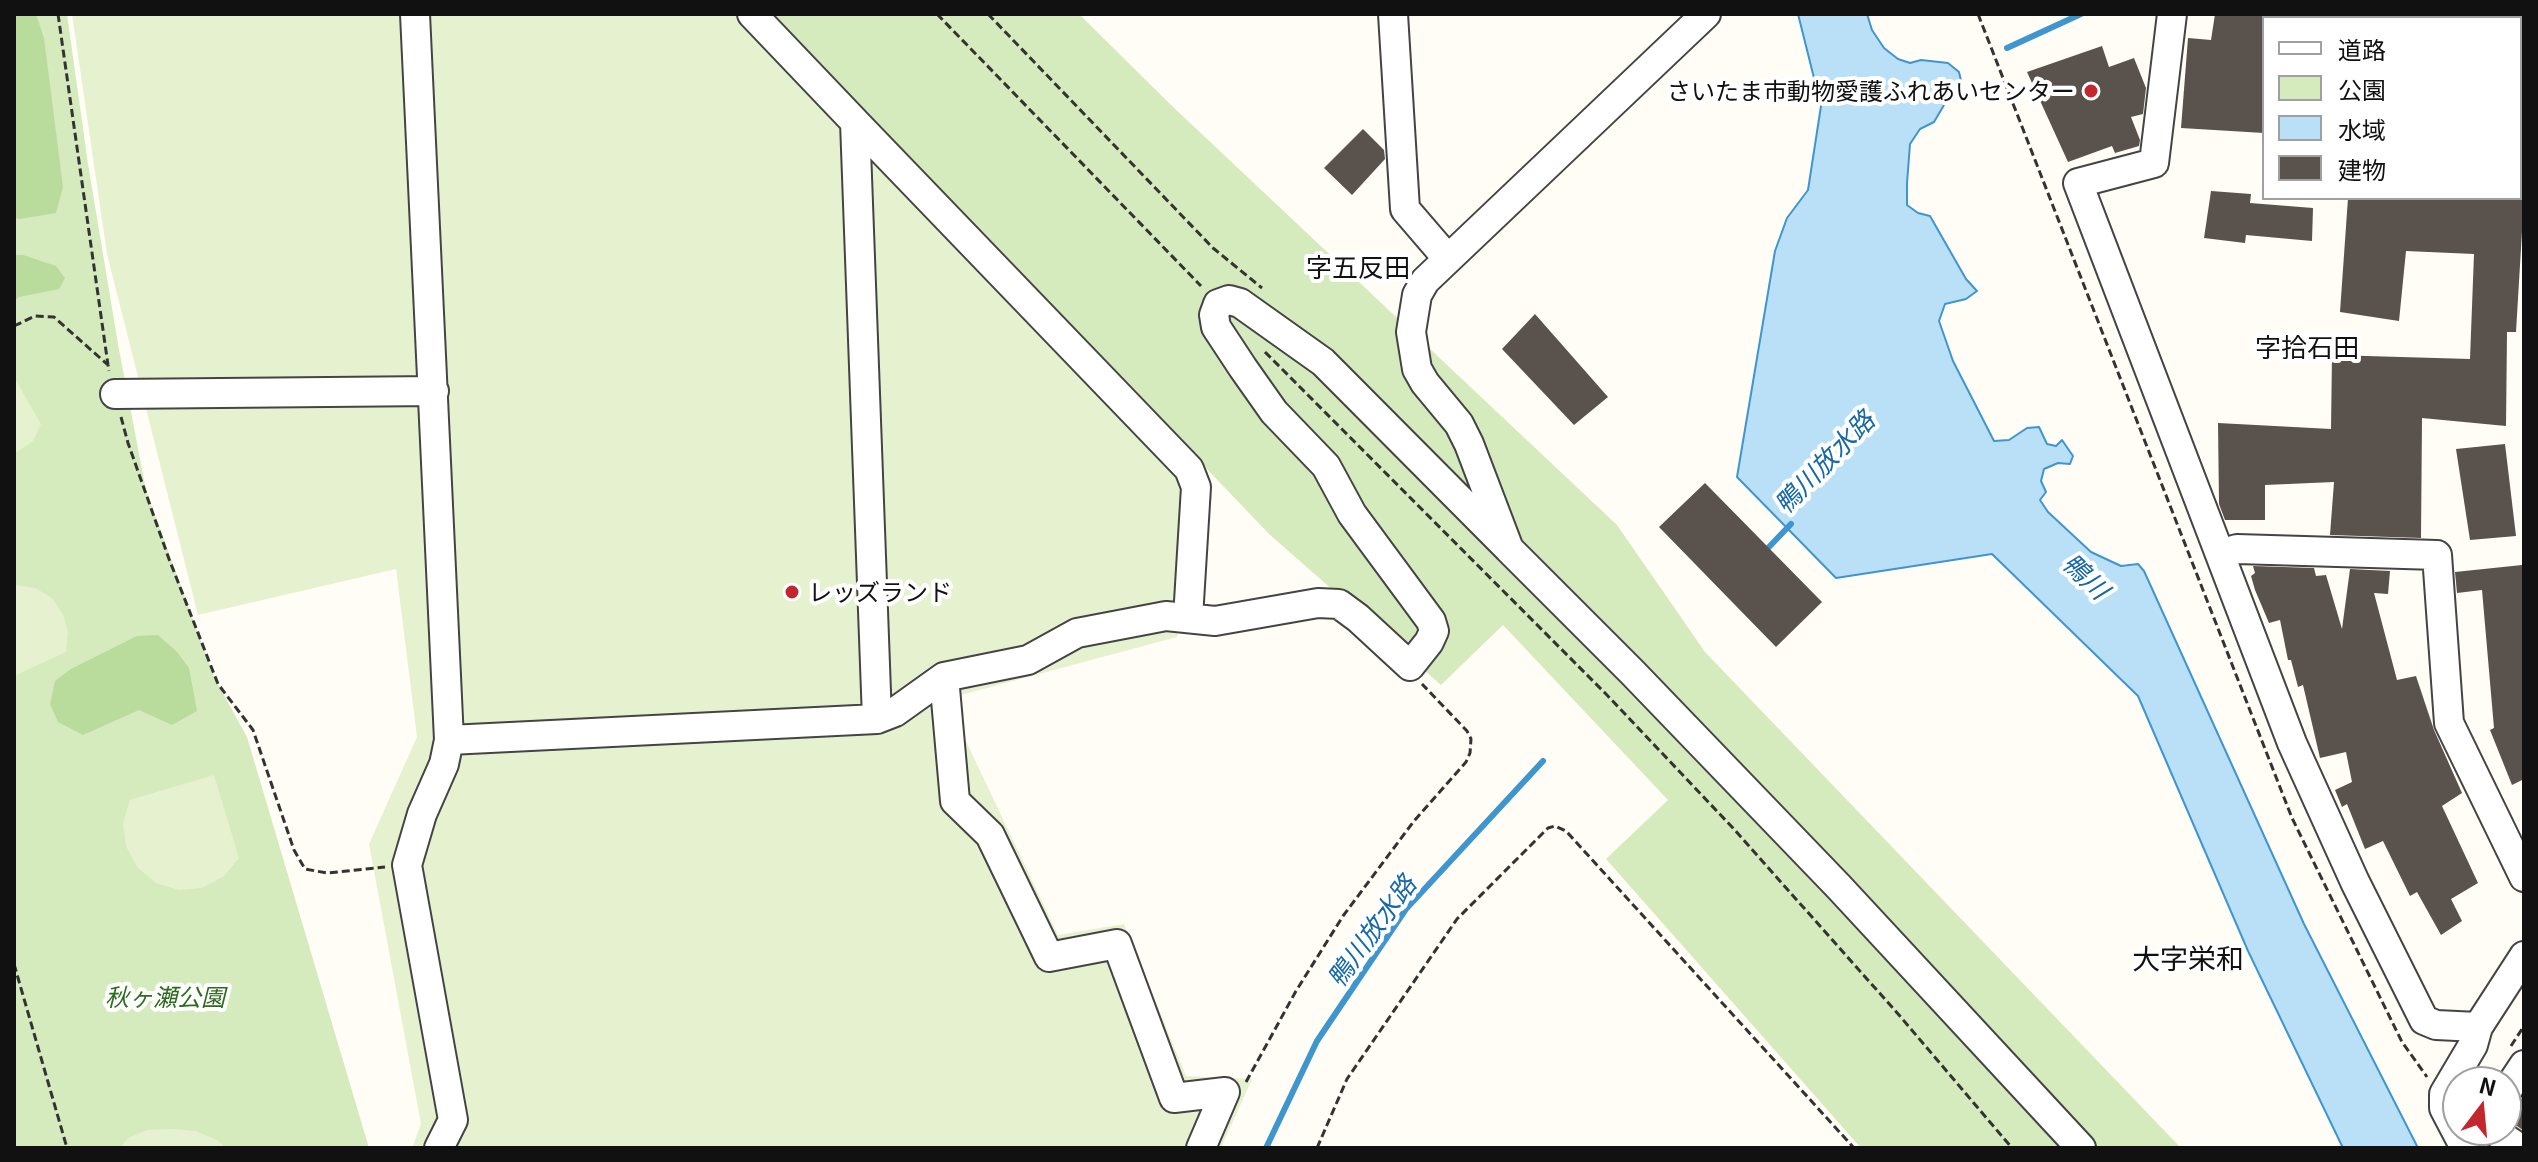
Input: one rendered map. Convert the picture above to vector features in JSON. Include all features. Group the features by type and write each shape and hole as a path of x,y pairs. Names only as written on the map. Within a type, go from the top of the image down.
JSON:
{"street":[{"path":"415,14 449,740 444,764 422,814 407,865 453,1120 439,1148"},
{"path":"752,14 1189,469 1196,487 1188,618"},
{"path":"1393,14 1405,209 1448,259"},
{"path":"1509,549 1459,424 1417,369 1411,332 1417,295 1425,281 1706,14"},
{"path":"2172,14 2154,163 2078,183 2308,779 2355,882 2424,1020 2436,1025 2478,1027"},
{"path":"855,122 877,719"},
{"path":"449,740 877,719 895,712 944,677 1028,660 1077,633 1166,616 1215,621 1318,603 1339,604 1410,666 1429,642 1434,631 1431,621 1352,514 1326,466 1274,412 1216,327 1214,315 1218,304 1229,300 1240,303 1323,362 1644,684 2081,1148"},
{"path":"115,394 434,391"},
{"path":"2220,554 2237,549 2437,555 2449,723 2524,877"},
{"path":"944,677 955,801 990,835 1049,957 1117,944 1174,1098 1225,1092 1201,1148"},
{"path":"2465,1148 2444,1108 2444,1094 2473,1045 2478,1027 2524,956"}],"path":[{"path":"58,14 108,365 128,443 218,684 253,730 294,850 305,869 327,873 407,865"},
{"path":"937,14 1218,304"},
{"path":"988,14 1213,248 1271,297"},
{"path":"14,326 35,316 54,317 108,365"},
{"path":"1262,348 1606,694 1732,827 2012,1148"},
{"path":"1246,1083 1296,991 1343,916 1470,753 1471,739 1467,731 1422,684 1410,666"},
{"path":"1317,1148 1347,1079 1457,919 1548,828 1555,826 1566,831 1854,1148"},
{"path":"14,964 67,1148"}],"green space":[{"name":"秋ヶ瀬公園","path":"14,14 67,14 88,164 146,490 214,677 247,737 369,1148 14,1148"},
{"path":"14,14 36,14 44,38 63,187 56,213 20,219 14,218"},
{"name":"レッズランド","path":"72,14 764,14 1208,472 1177,637 946,699 1058,935 1124,924 1186,1076 1252,1079 1221,1148 412,1148 421,1124 369,844 417,737 396,569 198,615 107,254"},
{"path":"772,14 1079,14 1171,105 1617,525 1705,652 2181,1148 1861,1148 1606,859 1668,800 1503,625 1441,685 1269,534"},
{"path":"14,255 56,266 65,278 59,289 19,297 14,301"},
{"path":"14,377 41,424 33,441 14,454"},
{"path":"15,585 35,588 52,598 63,614 68,632 66,652 14,676"},
{"path":"158,635 189,668 197,711 172,725 139,710 83,735 58,722 50,704 55,681 71,669 137,636"},
{"path":"214,775 239,858 224,876 202,888 179,890 156,883 137,867 126,846 123,823 130,800"},
{"path":"147,1130 196,1131 219,1141 225,1148 120,1148 128,1138"}],"water":[{"name":"鴨川","path":"1798,14 1867,14 1872,30 1884,48 1898,59 1910,63 1921,60 1948,63 1959,72 1963,89 1947,100 1934,122 1920,129 1910,144 1907,183 1907,205 1918,213 1930,216 1966,279 1977,291 1966,299 1945,304 1939,321 1953,361 1994,441 2009,440 2027,428 2039,427 2047,444 2056,446 2062,440 2073,456 2070,464 2058,463 2044,469 2041,481 2046,492 2040,500 2048,512 2091,552 2121,566 2138,564 2144,571 2304,924 2418,1148 2343,1148 2248,951 2138,696 1992,554 1836,578 1737,477 1775,251 1787,218 1808,190 1821,106"}],"building":[{"path":"2215,14 2264,14 2262,133 2181,128 2188,38 2211,40"},
{"name":"さいたま市動物愛護ふれあいセンター","path":"2102,46 2109,67 2134,58 2146,88 2143,114 2131,117 2140,140 2139,146 2115,153 2112,146 2068,162 2027,72"},
{"path":"1363,129 1384,150 1385,159 1352,195 1324,168"},
{"path":"2211,191 2251,194 2250,203 2313,208 2312,241 2246,235 2245,243 2204,238"},
{"path":"2524,198 2516,332 2507,332 2506,426 2422,418 2421,538 2330,535 2334,482 2265,485 2265,520 2225,520 2219,504 2218,423 2331,429 2332,355 2470,359 2474,254 2406,251 2399,321 2340,312 2348,200"},
{"path":"1535,314 1608,397 1574,425 1502,349"},
{"path":"2505,444 2516,536 2470,540 2456,449"},
{"path":"1705,483 1822,602 1776,647 1659,527"},
{"path":"2522,565 2524,779 2512,785 2490,730 2494,728 2482,590 2457,593 2455,572"},
{"path":"2253,566 2314,568 2316,576 2326,575 2342,629 2350,569 2390,571 2388,594 2374,593 2397,680 2416,676 2434,730 2462,793 2442,806 2478,883 2451,899 2462,921 2441,935 2417,892 2410,896 2383,841 2365,849 2347,804 2342,807 2335,790 2352,782 2346,752 2320,758 2303,685 2298,687 2291,660 2288,660 2280,620 2269,623 2255,590 2251,576 2255,573"},
{"path":"2524,1096 2524,1131 2522,1130"}],"waterway":[{"path":"2007,48 2081,14"},
{"name":"鴨川放水路","path":"1768,548 1791,524"},
{"name":"鴨川放水路","path":"1266,1148 1317,1041 1406,909 1543,761"}],"place":[{"name":"さいたま市動物愛護ふれあいセンター","path":"2091,91"},
{"name":"レッズランド","path":"792,592"}],"district":[{"name":"字五反田","path":"1358,267"},
{"name":"字拾石田","path":"2307,347"},
{"name":"大字栄和","path":"2188,958"}]}
